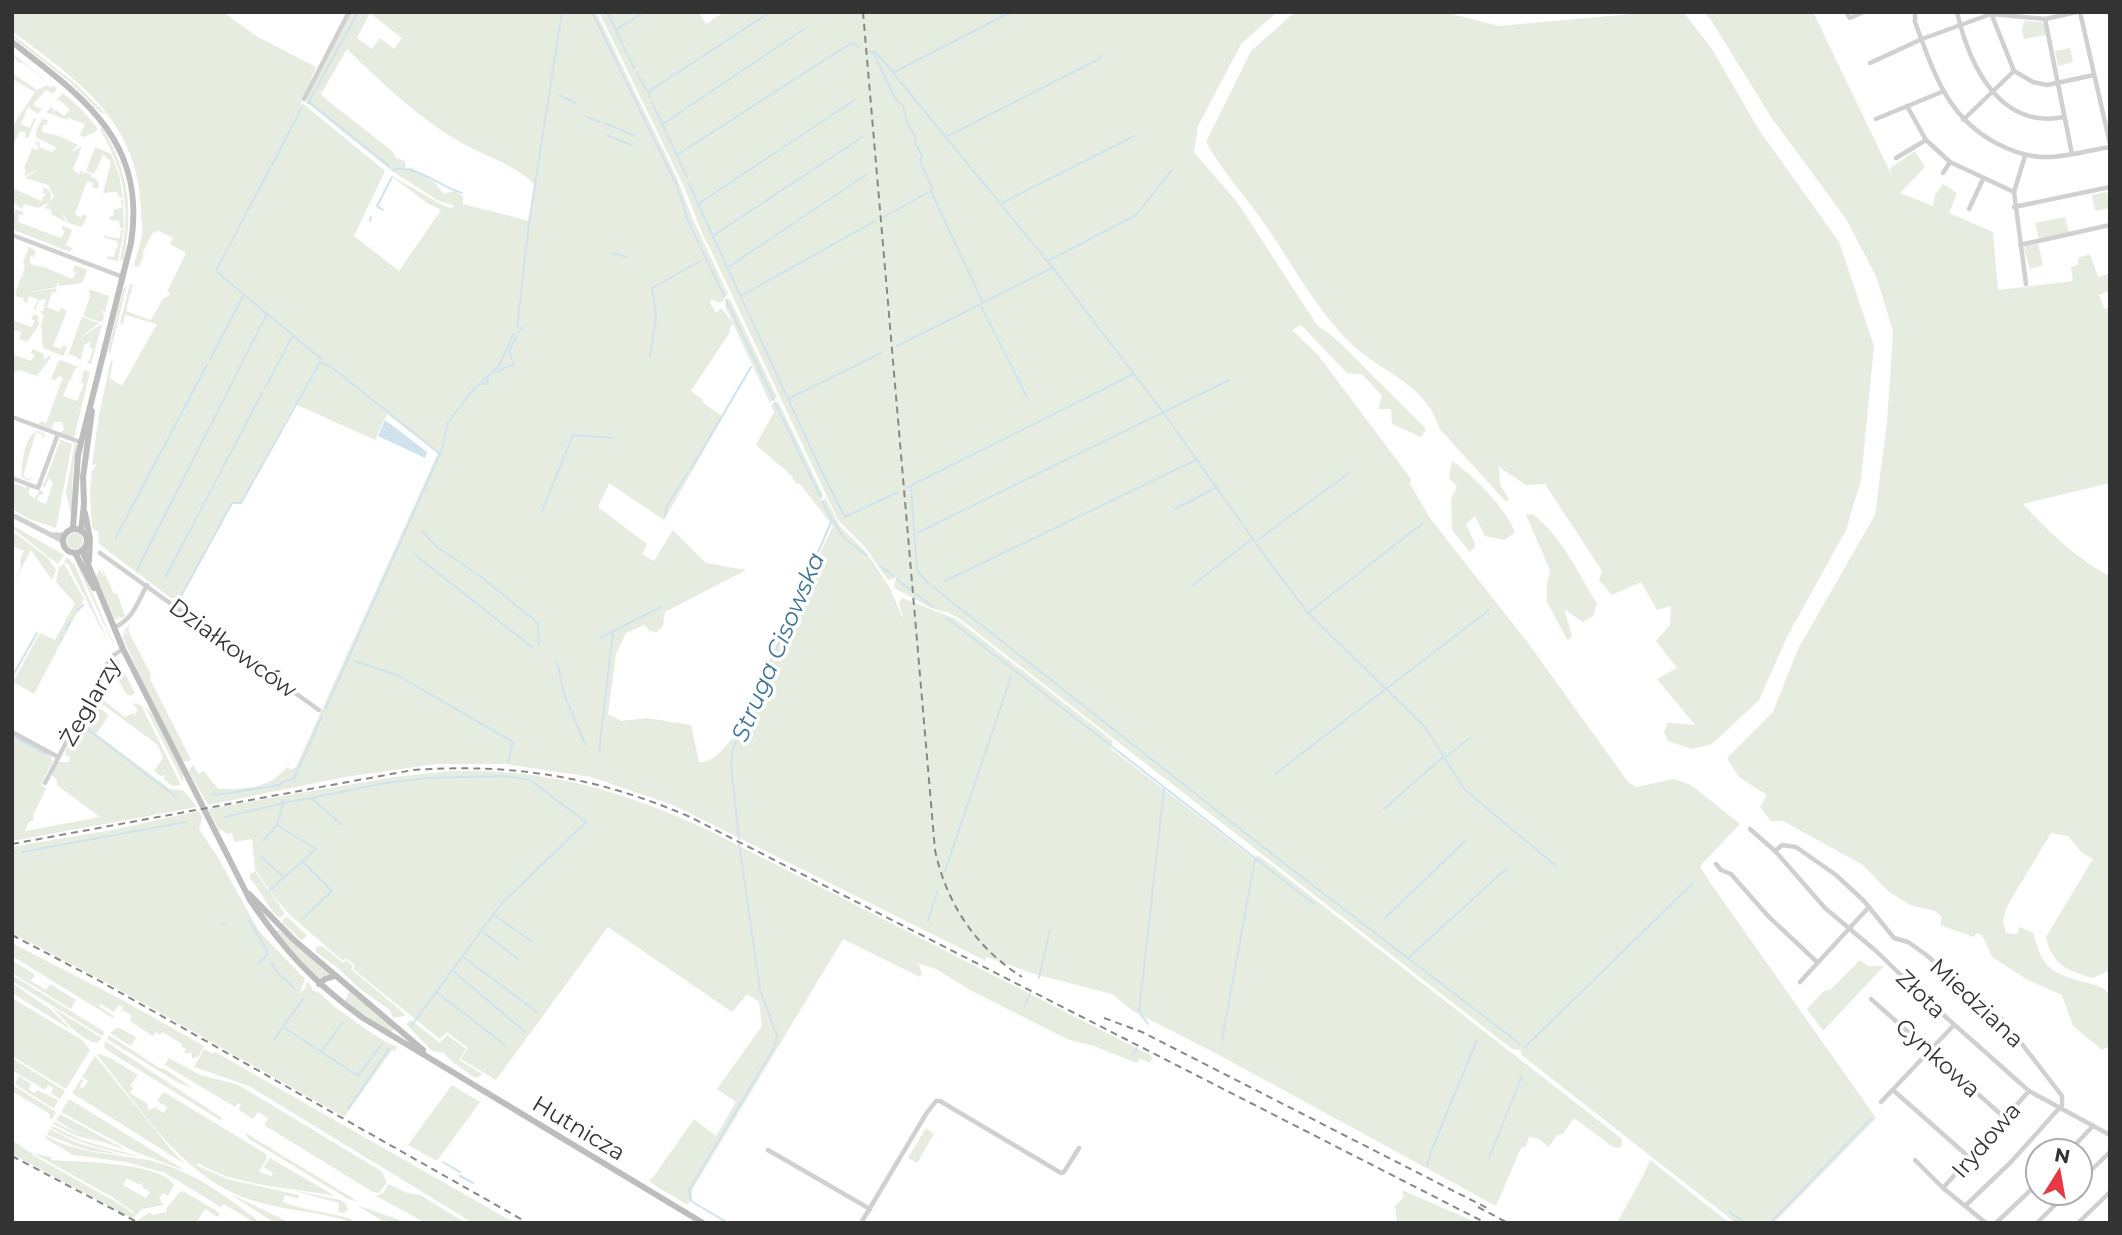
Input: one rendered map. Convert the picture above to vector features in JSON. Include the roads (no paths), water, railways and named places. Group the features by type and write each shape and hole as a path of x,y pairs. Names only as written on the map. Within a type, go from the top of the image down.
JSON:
{"main road":[{"path":"12,42 91,106 104,123 126,167 132,202 132,231 123,277 75,472 77,530 86,538 79,551"},
{"path":"84,443 84,504 90,539 88,564"},
{"path":"84,504 77,530 64,538 66,549 79,551 88,564 99,595"},
{"path":"79,551 99,595"},
{"name":"Hutnicza","path":"99,595 123,649 250,900 301,967 342,1003 393,1036 703,1223"},
{"name":"Hutnicza","path":"248,893 335,976 438,1063"},
{"path":"270,929 278,924"},
{"path":"319,984 335,976"},
{"path":"342,1003 348,986"},
{"path":"393,1036 398,1029"}],"street":[{"path":"304,99 349,12"},
{"path":"1846,12 1850,18 1863,12"},
{"path":"1870,63 1922,39 1991,13 2045,19 2079,12 2110,145 2052,158 2025,156 1980,135 1963,120 1944,91 1922,39 1915,22 1915,12"},
{"path":"1956,12 1982,80 1991,92 2013,108 2033,117 2064,117"},
{"path":"1991,13 2014,71 2034,82 2047,85 2094,75"},
{"path":"2045,19 2072,154"},
{"path":"1963,120 2014,71"},
{"path":"1875,119 1944,91"},
{"path":"1907,106 1926,140 1950,162 2014,192"},
{"path":"1896,158 1926,140"},
{"path":"2025,156 2014,192 2014,206 2026,284"},
{"path":"1943,173 1950,162"},
{"path":"1969,209 1983,179"},
{"path":"2014,206 2110,187"},
{"path":"2020,245 2110,225"},
{"path":"12,234 123,277"},
{"path":"12,417 84,443"},
{"path":"12,478 38,488 58,434"},
{"path":"12,515 49,534 64,538"},
{"name":"Działkowców","path":"100,553 319,710"},
{"name":"Działkowców","path":"114,628 132,615 147,585"},
{"name":"Żeglarzy","path":"45,783 111,657 123,649"},
{"name":"Żeglarzy","path":"12,732 58,757"},
{"name":"Złota","path":"1750,829 1775,851 1825,908 2029,1091 2110,1135"},
{"name":"Miedziana","path":"1775,851 1785,844 1796,847 1836,875 1869,907 1894,938 1925,954 2010,1027 2062,1096 2063,1102 2059,1108"},
{"path":"1716,864 1721,870 1731,874 1768,916 1817,962"},
{"path":"1800,982 1869,907"},
{"name":"Cynkowa","path":"1871,999 2005,1118"},
{"path":"1881,1102 1954,1025"},
{"path":"1893,1090 1970,1157"},
{"name":"Irydowa","path":"1943,1188 2029,1091"},
{"path":"861,1223 936,1101 1061,1172 1064,1172 1079,1148"},
{"path":"1966,1205 2011,1162 2059,1108"},
{"path":"2082,1137 2093,1126"},
{"path":"768,1150 870,1209"},
{"path":"2094,1167 2110,1152"},
{"path":"1915,1160 1943,1188 1986,1223"},
{"path":"2078,1223 2110,1192"},
{"path":"1996,1223 2024,1196"},
{"path":"2037,1223 2053,1207"}],"water":[{"path":"385,420 427,452 425,458 378,436"}],"waterway":[{"path":"517,328 529,223 562,12"},
{"name":"Struga Cisowska","path":"592,12 677,186 688,221 724,296"},
{"path":"607,12 616,30 644,12"},
{"path":"650,97 648,92 770,12"},
{"path":"894,72 1011,12"},
{"path":"308,103 357,14"},
{"path":"663,124 804,29"},
{"path":"616,31 634,68"},
{"path":"677,155 851,43 859,47"},
{"path":"869,52 875,52 881,58 1053,268 1163,412 1308,613 1425,727 1465,790 1556,866"},
{"path":"874,54 895,98 903,106 907,122 916,138 915,142 922,157 920,162 932,187 931,191 983,303"},
{"path":"948,136 1102,56"},
{"path":"637,73 647,91"},
{"path":"559,95 576,103"},
{"path":"689,183 698,204 855,100"},
{"path":"309,102 389,166"},
{"path":"652,102 687,177"},
{"path":"272,165 301,109"},
{"path":"587,117 600,122"},
{"path":"605,123 635,136"},
{"path":"607,135 631,145"},
{"path":"1002,203 1134,136"},
{"path":"714,235 862,137"},
{"path":"236,374 267,314 216,271 270,168"},
{"path":"393,170 410,170 462,193"},
{"path":"1048,261 1136,215 1172,170"},
{"path":"727,268 866,175"},
{"path":"383,210 377,206 392,177"},
{"path":"884,217 929,192"},
{"path":"698,204 845,517 898,492"},
{"path":"370,221 371,217"},
{"path":"741,296 875,221"},
{"path":"613,253 626,257"},
{"path":"650,357 656,316 652,288 700,261"},
{"path":"897,346 1052,268"},
{"path":"210,360 243,296"},
{"name":"Struga Cisowska","path":"726,300 774,400"},
{"path":"981,306 1027,397"},
{"path":"265,388 293,335 267,314"},
{"path":"519,332 523,327"},
{"path":"326,708 442,449 448,422 473,390 498,367 514,333"},
{"path":"294,336 321,359"},
{"path":"496,371 514,365 509,351 517,336"},
{"path":"788,399 881,353"},
{"path":"181,596 232,503 241,503 320,362 330,366 440,454"},
{"path":"116,537 207,365"},
{"path":"691,469 751,367"},
{"path":"906,488 1134,374"},
{"path":"137,570 235,377"},
{"path":"482,384 487,384 488,377"},
{"path":"919,532 1229,380"},
{"path":"165,578 262,393"},
{"name":"Struga Cisowska","path":"775,403 821,498"},
{"path":"542,511 573,435 613,438"},
{"path":"945,581 1196,460"},
{"path":"1258,540 1350,472"},
{"path":"665,516 666,507 687,474"},
{"path":"911,487 917,571 929,584"},
{"path":"1175,509 1217,487"},
{"name":"Struga Cisowska","path":"739,839 731,766 733,748 832,520 822,501"},
{"path":"833,521 844,538 866,555"},
{"path":"1308,613 1423,523"},
{"path":"422,531 436,546 480,576 538,623 539,645"},
{"path":"1193,585 1253,538"},
{"path":"414,554 533,648"},
{"path":"880,566 893,576"},
{"path":"897,579 910,590"},
{"path":"933,587 1258,843"},
{"path":"915,593 933,607"},
{"path":"77,611 83,605"},
{"path":"600,638 661,607"},
{"path":"1275,774 1489,610"},
{"path":"947,618 1314,904"},
{"path":"66,630 70,622"},
{"path":"599,752 613,631"},
{"path":"12,677 37,633"},
{"path":"354,661 397,675 513,742 508,762"},
{"path":"557,662 564,694 585,744"},
{"path":"945,871 1011,677"},
{"path":"280,786 282,782 294,779 322,716"},
{"path":"81,724 176,797"},
{"path":"12,736 46,754"},
{"path":"1444,758 1470,738"},
{"path":"1384,809 1443,757"},
{"path":"311,798 426,778 508,776 530,780 586,822 501,904 412,1025"},
{"path":"212,794 280,785"},
{"path":"1148,1024 1139,1012 1164,789"},
{"path":"263,841 277,825 283,803 311,798 341,824"},
{"path":"225,817 283,803 283,800"},
{"path":"22,852 186,822"},
{"path":"270,890 316,849 277,825"},
{"path":"1385,918 1465,841"},
{"name":"Struga Cisowska","path":"728,1223 691,1201 689,1190 774,1048 777,1036 760,990 739,844"},
{"path":"1259,844 1520,1044"},
{"path":"12,854 16,853"},
{"path":"261,857 284,877"},
{"path":"1222,1040 1255,859"},
{"path":"302,861 332,891 302,919"},
{"path":"1408,958 1506,869"},
{"path":"1525,1047 1693,883"},
{"path":"928,921 937,892"},
{"path":"494,915 531,941"},
{"path":"249,920 267,951 267,955 258,964"},
{"path":"1039,978 1050,930"},
{"path":"483,932 518,959"},
{"path":"462,956 537,1012"},
{"path":"271,962 277,972 295,989"},
{"path":"453,971 525,1032"},
{"path":"436,992 505,1045"},
{"path":"1025,1006 1030,993"},
{"path":"274,1039 304,998"},
{"path":"321,1052 343,1022"},
{"path":"283,1027 358,1076 381,1045"},
{"path":"1427,1166 1477,1040"},
{"path":"1133,1055 1137,1048"},
{"path":"348,1109 389,1049"},
{"path":"1489,1158 1522,1076"},
{"path":"1770,1223 1872,1118"},
{"path":"443,1162 460,1172"},
{"path":"460,1176 473,1183"},
{"path":"1729,1211 1745,1223"}],"railway":[{"path":"863,12 935,850 947,888 965,922 991,952 1022,977"},
{"path":"12,844 413,770 450,768 520,771 588,783 656,803 690,817 1486,1223"},
{"path":"12,935 98,980 528,1223"},
{"path":"1104,1018 1142,1032 1487,1208"},
{"path":"12,1156 139,1223"},
{"path":"1478,1207 1508,1223"}]}
